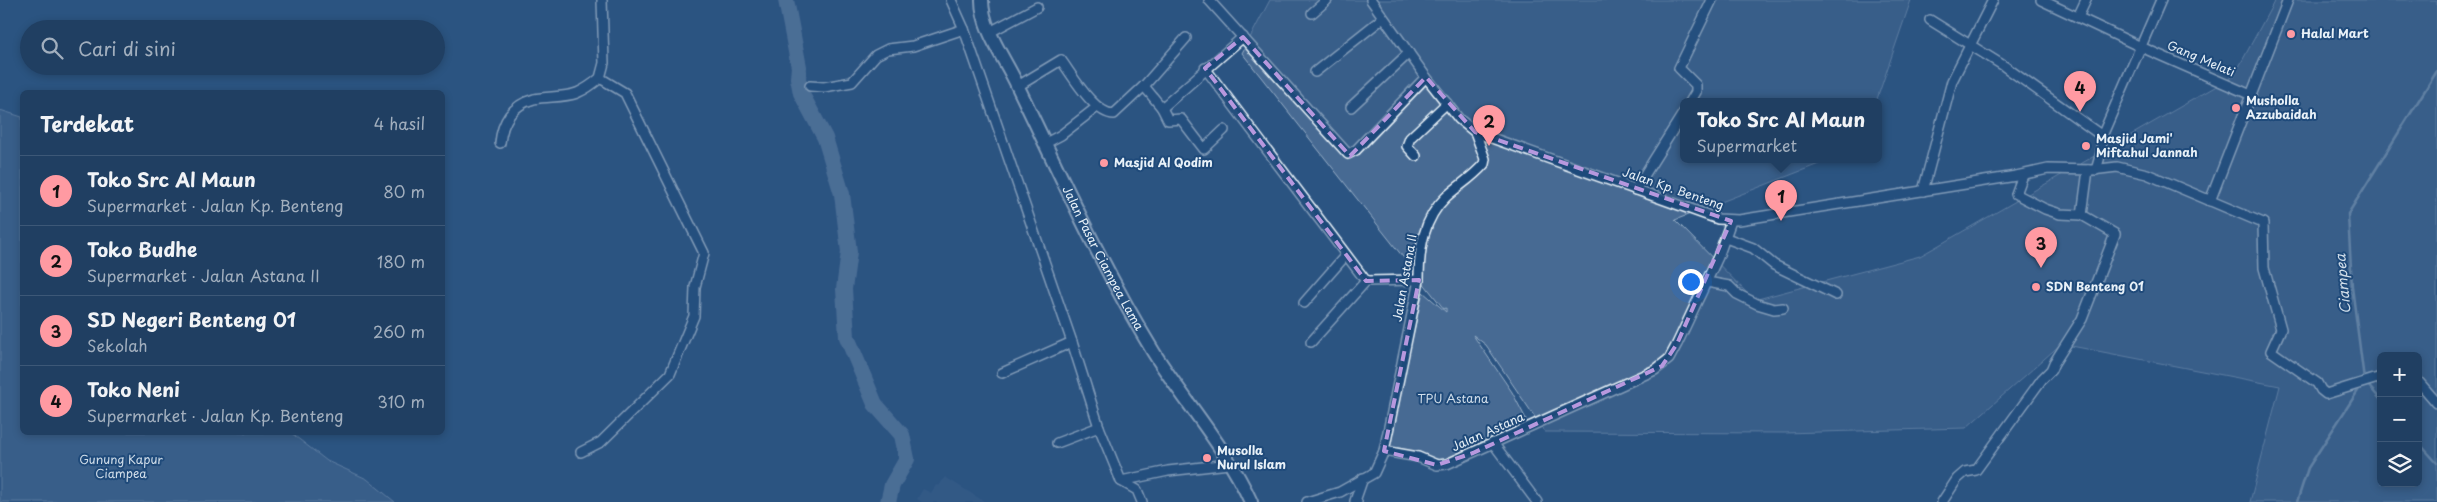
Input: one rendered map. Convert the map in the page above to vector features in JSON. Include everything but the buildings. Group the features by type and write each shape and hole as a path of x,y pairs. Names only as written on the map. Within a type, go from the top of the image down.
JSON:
{"main road":[{"name":"Jalan Pasar Ciampea Lama","path":"982,0 990,32 1018,86 1074,207 1154,352 1229,464 1251,502"}],"street":[{"path":"500,143 501,128 506,117 518,108 532,100 576,93 600,78 604,63 602,0"},
{"path":"950,0 964,29 1072,342 1099,427 1121,481 1137,490 1142,502"},
{"path":"1209,0 1348,154 1356,150 1426,77"},
{"path":"1312,13 1327,0"},
{"path":"1692,98 1696,92 1696,85 1679,68 1712,0"},
{"path":"1923,191 1952,81 1993,0"},
{"name":"Gang Melati","path":"2041,0 2141,47 2251,95"},
{"path":"2078,17 2086,0"},
{"path":"2082,216 2092,170 2101,153 2102,136 2161,0"},
{"path":"2210,202 2288,0"},
{"name":"Jalan Kp. Benteng","path":"1375,2 1382,18 1426,77 1459,118 1475,132 1718,219 1731,221 2023,175 2048,169 2092,170 2118,167 2147,174 2263,223 2264,268 2281,329 2271,351 2317,383 2326,394 2377,378"},
{"path":"990,32 1037,7"},
{"path":"1316,72 1382,18"},
{"path":"1930,20 1970,45 2102,136"},
{"path":"810,86 824,87 852,82 876,55 888,50 914,46 964,29"},
{"path":"1162,108 1205,68 1243,37"},
{"path":"1018,86 1059,57 1097,107 1108,114 1114,114 1144,86 1186,38"},
{"path":"1351,107 1409,53"},
{"path":"1205,68 1366,280"},
{"path":"581,452 601,442 670,374 694,316 695,287 704,253 625,93 600,78"},
{"path":"1144,86 1162,108 1168,120 1181,119 1204,149 1207,149 1224,130"},
{"path":"1416,156 1407,146 1410,138 1447,103"},
{"path":"1044,144 1061,135 1097,107"},
{"path":"1635,190 1680,118"},
{"name":"Jalan Astana II","path":"1384,451 1419,280 1419,254 1428,221 1434,210 1484,164 1485,159 1475,132"},
{"path":"1942,502 1957,479 1965,472 1976,470 2042,379 2052,370 2054,363 2082,319 2115,234 2082,216 2045,209 2016,194 2023,175"},
{"name":"Jalan Astana","path":"1384,451 1418,457 1437,465 1447,464 1655,370 1669,359 1677,344 1707,282 1726,238 1731,221"},
{"path":"1726,238 1753,248 1774,266 1836,295"},
{"path":"1304,303 1346,255"},
{"path":"1311,342 1366,280 1419,280"},
{"path":"1707,282 1729,286 1737,294 1757,304 1774,309 1783,308"},
{"path":"1002,373 1072,342"},
{"path":"2422,386 2437,403"},
{"path":"1057,443 1099,427"},
{"path":"1493,444 1537,502"},
{"path":"1308,502 1340,492 1374,473 1384,451"},
{"path":"1121,481 1168,470 1229,464"},
{"path":"1357,502 1355,500 1363,478"}],"highlighted area":[{"path":"1243,37 1350,156 1426,77 1475,132 1731,221 1677,344 1662,366 1473,453 1437,465 1384,451 1419,280 1366,281 1205,68"}],"shaded area":[{"path":"945,477 985,502 922,502 917,499 923,489 931,493 936,485 939,486"}],"green space":[{"name":"TPU Astana","path":"1270,0 1911,0 1877,98 1680,98 1680,163 1821,163 1675,220 1754,300 1920,256 2234,76 2275,0 2437,0 2437,502 2250,502 2280,386 2061,344 1966,428 1784,433 1545,432 1486,345 1473,335 1512,392 1526,419 1497,437 1461,455 1442,460 1429,458 1389,446 1395,411 1423,292 1446,312 1446,308 1444,309 1242,53"},
{"name":"Gunung Kapur Ciampea","path":"0,110 20,116 20,435 294,435 327,461 367,479 395,502 0,502"}],"waterway":[{"path":"786,0 799,67 798,78 801,93 825,138 842,194 849,252 844,289 847,337 875,404 902,435 907,459 892,485 888,502"},
{"name":"Ciampea","path":"2364,379 2352,287 2348,214 2437,71"},
{"path":"2367,384 2378,397"},
{"name":"Ciampea","path":"2297,502 2308,468 2361,386"},
{"path":"2422,446 2437,463"}],"place":[{"name":"Halal Mart","path":"2291,34"},
{"name":"Musholla Azzubaidah","path":"2236,108"},
{"name":"Toko Neni","path":"2080,112"},
{"name":"Toko Budhe","path":"1489,146"},
{"name":"Masjid Jami' Miftahul Jannah","path":"2086,146"},
{"name":"Masjid Al Qodim","path":"1104,163"},
{"name":"Toko Src Al Maun","path":"1781,221"},
{"name":"SD Negeri Benteng 01","path":"2041,268"},
{"name":"SDN Benteng 01","path":"2036,287"},
{"name":"Musolla Nurul Islam","path":"1207,458"}]}
